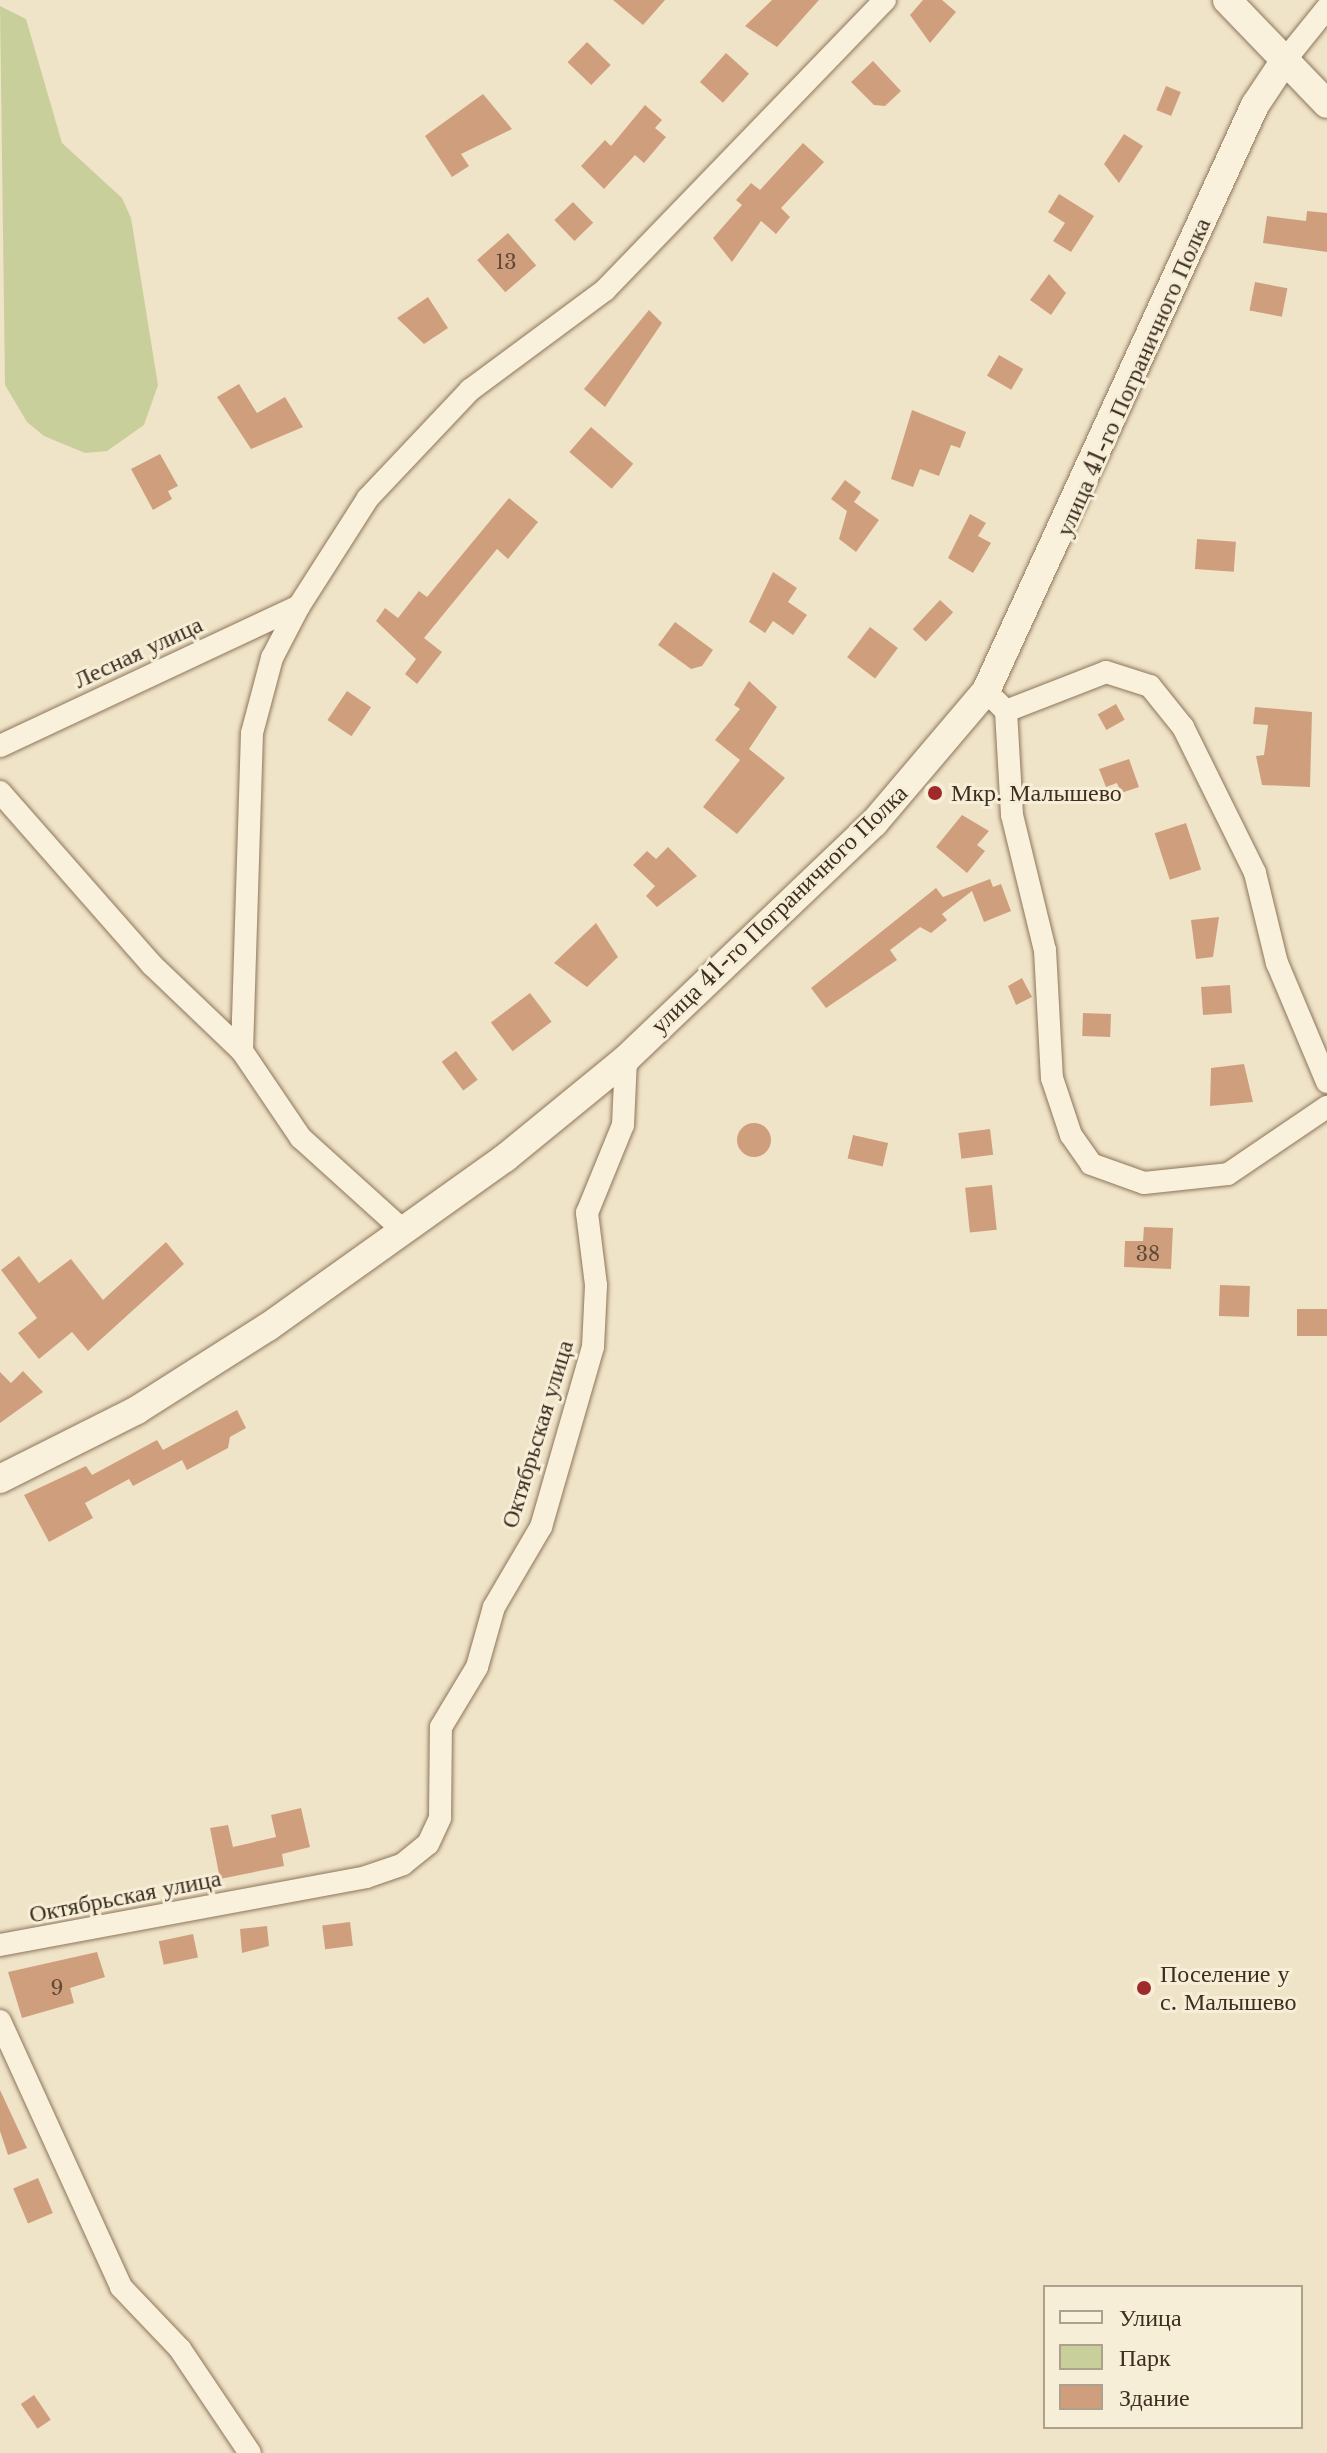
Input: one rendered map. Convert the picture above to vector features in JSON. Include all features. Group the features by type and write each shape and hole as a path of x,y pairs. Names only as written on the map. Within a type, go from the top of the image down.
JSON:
{"street":[{"path":"242,1051 252,733 272,658 299,606 368,498 470,390 605,290 885,0"},
{"path":"1227,0 1327,104"},
{"name":"улица 41-го Пограничного Полка","path":"0,1479 137,1410 404,1231 626,1059 874,823 986,691 1255,105 1285,60 1327,8"},
{"name":"Лесная улица","path":"0,746 299,606"},
{"path":"1006,711 1106,672 1150,686 1183,727 1255,873 1277,963 1327,1082"},
{"path":"986,691 1006,711 1012,815 1045,950 1052,1078 1071,1135 1091,1164 1144,1183 1228,1174 1327,1107"},
{"path":"0,792 152,965 242,1051 301,1138 404,1231"},
{"name":"Октябрьская улица","path":"0,1945 366,1877 403,1864 428,1844 440,1818 441,1727 477,1667 494,1607 541,1527 593,1347 596,1285 587,1213 623,1125 626,1059"},
{"path":"0,2021 121,2287 180,2349 250,2453"}],"green space":[{"path":"0,6 26,19 62,143 122,198 131,218 158,385 144,425 107,451 85,453 44,436 27,422 5,385"}],"building":[{"path":"613,0 665,0 643,25"},
{"path":"772,0 819,0 777,47 745,26"},
{"path":"923,0 942,0 956,12 930,43 910,15"},
{"path":"587,42 611,65 591,85 568,62"},
{"path":"726,53 749,74 723,103 700,82"},
{"path":"873,61 901,91 885,106 874,105 851,82"},
{"path":"1166,86 1181,92 1171,116 1156,110"},
{"path":"483,94 512,129 461,154 469,166 452,177 425,136"},
{"path":"645,105 662,120 655,128 666,137 644,163 635,155 604,189 581,166 605,140 611,146"},
{"path":"1124,134 1143,146 1119,183 1104,164"},
{"path":"803,143 824,162 781,208 790,217 776,234 761,221 732,262 713,238 742,205 736,200 751,183 760,190"},
{"path":"1059,194 1094,216 1071,252 1053,241 1065,223 1048,212"},
{"path":"573,202 593,223 574,241 554,220"},
{"path":"1307,211 1327,213 1327,252 1263,243 1267,216 1306,221"},
{"path":"508,233 536,265 505,292 477,260"},
{"path":"1049,274 1066,293 1051,315 1030,300"},
{"path":"1255,282 1287,288 1282,317 1249,310"},
{"path":"428,297 448,328 424,344 397,318"},
{"path":"649,310 662,323 605,407 584,389"},
{"path":"999,355 1023,369 1011,390 987,376"},
{"path":"239,384 257,413 285,397 303,427 251,449 217,397"},
{"path":"912,410 966,432 960,448 951,445 939,476 920,469 913,487 891,479"},
{"path":"591,427 633,464 612,489 569,452"},
{"path":"160,454 178,486 168,491 172,499 153,510 131,469"},
{"path":"845,480 861,492 854,502 879,520 856,552 839,539 847,511 831,499"},
{"path":"509,498 538,522 508,559 497,549 424,638 442,652 417,684 405,674 416,659 376,621 385,608 398,618 419,591 427,597"},
{"path":"970,514 986,523 978,536 991,543 973,573 948,558"},
{"path":"1197,539 1236,542 1234,572 1195,569"},
{"path":"773,572 797,588 788,602 807,615 793,635 773,621 765,633 749,622"},
{"path":"940,600 953,612 926,642 913,629"},
{"path":"675,622 713,650 702,666 691,669 658,645"},
{"path":"870,627 898,648 875,678 847,657"},
{"path":"749,681 777,707 749,749 785,778 737,834 703,807 740,760 715,740 740,709 734,705"},
{"path":"347,691 371,707 351,736 327,720"},
{"path":"1116,704 1125,720 1106,730 1098,714"},
{"path":"1255,707 1312,712 1310,787 1262,785 1256,756 1264,755 1268,725 1253,724"},
{"path":"1129,759 1139,787 1121,793 1117,783 1106,787 1099,769"},
{"path":"962,815 989,831 977,845 985,851 967,873 936,847"},
{"path":"1186,823 1201,870 1170,880 1155,833"},
{"path":"668,847 697,876 657,907 646,896 655,886 633,865 647,851 656,859"},
{"path":"990,879 993,887 1001,884 1011,911 984,922 972,891 942,914 947,920 931,933 920,927 890,950 897,960 826,1008 811,988 936,888 943,897"},
{"path":"1219,917 1213,957 1196,959 1191,920"},
{"path":"596,923 618,957 587,987 554,963"},
{"path":"1022,978 1032,997 1016,1005 1008,986"},
{"path":"1230,985 1232,1013 1203,1015 1201,987"},
{"path":"530,993 552,1022 513,1051 491,1022"},
{"path":"1083,1013 1111,1014 1110,1037 1082,1036"},
{"path":"456,1051 478,1080 463,1091 442,1062"},
{"path":"1244,1064 1253,1102 1210,1106 1211,1068"},
{"path":"754,1123 766,1128 771,1140 766,1152 754,1157 742,1152 737,1140 742,1128"},
{"path":"990,1129 993,1155 961,1159 958,1133"},
{"path":"853,1135 888,1143 883,1166 848,1158"},
{"path":"992,1185 997,1230 970,1233 965,1188"},
{"path":"1144,1227 1173,1228 1171,1269 1124,1267 1125,1241 1143,1241"},
{"path":"166,1242 184,1264 88,1351 72,1332 39,1359 18,1333 37,1318 1,1270 19,1256 39,1283 71,1259 103,1300"},
{"path":"1220,1285 1250,1286 1249,1317 1219,1316"},
{"path":"1297,1309 1327,1309 1327,1336 1297,1336"},
{"path":"23,1371 43,1392 0,1423 0,1372 11,1383"},
{"path":"237,1410 246,1428 230,1437 228,1448 187,1470 182,1460 133,1486 129,1479 85,1503 93,1518 49,1542 24,1495 86,1466 92,1475 157,1440 163,1450"},
{"path":"301,1808 310,1847 282,1854 284,1866 220,1879 210,1828 228,1825 233,1847 276,1837 271,1815"},
{"path":"350,1922 353,1946 325,1949 322,1925"},
{"path":"267,1926 269,1946 242,1953 240,1929"},
{"path":"193,1934 198,1957 164,1965 159,1941"},
{"path":"97,1952 105,1977 70,1988 74,2003 22,2018 8,1972"},
{"path":"0,2090 27,2148 8,2155 0,2131"},
{"path":"38,2178 53,2213 28,2224 13,2189"},
{"path":"34,2395 51,2420 38,2429 21,2404"}],"place":[{"name":"Мкр. Малышево","path":"935,793"},
{"name":"Поселение у с. Малышево","path":"1144,1988"}]}
